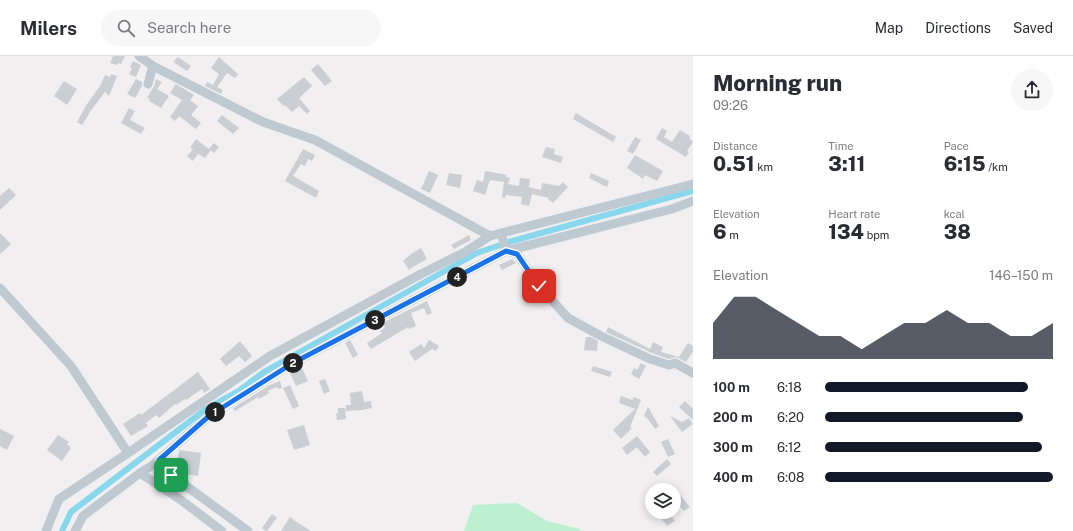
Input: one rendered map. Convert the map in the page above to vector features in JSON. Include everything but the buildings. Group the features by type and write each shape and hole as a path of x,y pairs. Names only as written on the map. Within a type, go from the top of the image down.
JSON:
{"street":[{"path":"139,56 153,66 263,122 315,140 490,236"},
{"path":"148,84 153,66"},
{"path":"46,531 59,499 270,356 421,274 465,252 490,236 693,184"},
{"path":"75,531 83,516 159,460 209,416 293,363 506,251 672,209 693,201"},
{"path":"501,233 506,251"},
{"path":"506,251 517,254 539,286 568,318 601,336 650,359 669,365 675,363 693,373"},
{"path":"0,288 71,366 128,453"},
{"path":"159,460 171,475 248,531"},
{"path":"140,473 181,500 222,531"}],"green space":[{"path":"517,503 547,521 580,529 580,531 464,531 473,505"}],"waterway":[{"path":"62,531 71,512 206,409 240,390 264,372 477,253 509,242 693,191"}],"route":[{"path":"171,475 159,460 209,416 293,363 506,251 517,254 539,286"}]}
